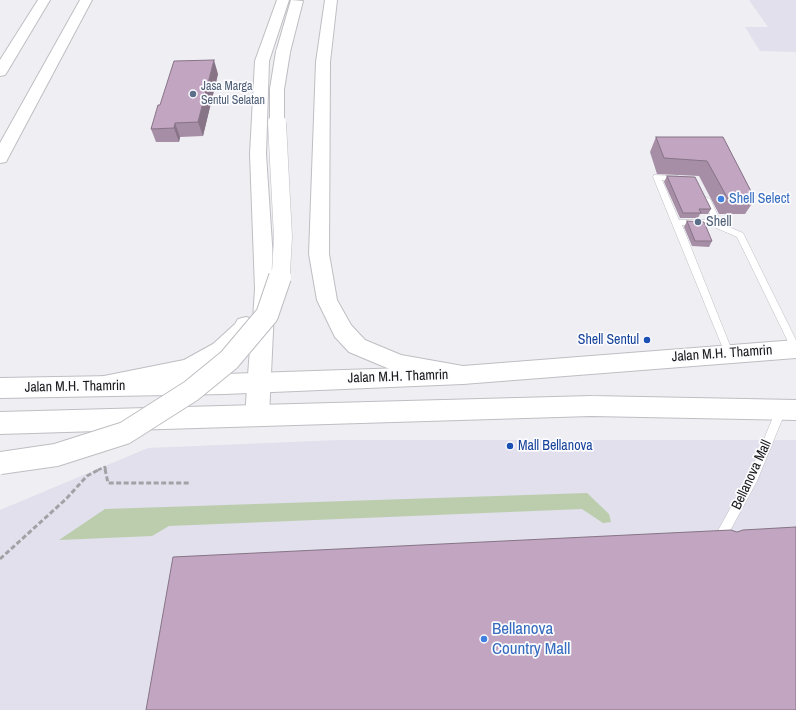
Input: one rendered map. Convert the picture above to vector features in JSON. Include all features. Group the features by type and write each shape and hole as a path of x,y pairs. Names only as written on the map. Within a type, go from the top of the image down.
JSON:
{"main road":[{"path":"0,72 44,0"},
{"path":"0,158 86,0"},
{"path":"257,416 265,289 258,154 262,61 283,0"},
{"path":"0,463 56,455 124,433 192,391 229,360 267,315 281,273 283,237 276,111 277,89 283,52 298,0"},
{"path":"331,0 323,62 319,246 322,281 327,300 343,331 358,346 399,364 463,375"},
{"path":"97,386 186,369 209,358 230,343 243,330 265,289"},
{"name":"Jalan M.H. Thamrin","path":"0,388 259,382 463,375 729,353 796,349"},
{"path":"0,423 591,406 788,410"}],"lane":[{"path":"688,178 657,177 729,353"},
{"path":"702,192 719,224"},
{"path":"677,223 719,224 740,234 796,349"},
{"name":"Bellanova Mall","path":"720,538 788,410"}],"path":[{"path":"0,559 66,499 87,476 105,467 108,483 191,483"}],"shaded area":[{"path":"749,0 796,0 796,52 760,51 745,27 768,27"},
{"path":"338,440 796,440 796,710 0,710 0,510 148,448"}],"green space":[{"path":"587,493 609,514 611,522 603,523 582,509 169,526 152,536 59,540 105,509"}],"building":[{"path":"214,60 198,122 175,123 174,128 151,129 174,61"},
{"path":"656,137 723,137 755,199 728,199 707,161 664,158"},
{"path":"667,176 695,177 711,209 699,209 701,213 683,213"},
{"path":"687,221 704,222 712,241 695,241"},
{"name":"Bellanova Country Mall","path":"796,527 796,710 146,710 173,557 731,530 737,532 743,530"}],"place":[{"name":"Jasa Marga Sentul Selatan","path":"193,94"},
{"name":"Shell Select","path":"721,199"},
{"name":"Shell","path":"698,222"},
{"name":"Shell Sentul","path":"647,340"},
{"name":"Mall Bellanova","path":"510,446"},
{"name":"Bellanova Country Mall","path":"484,639"}]}
